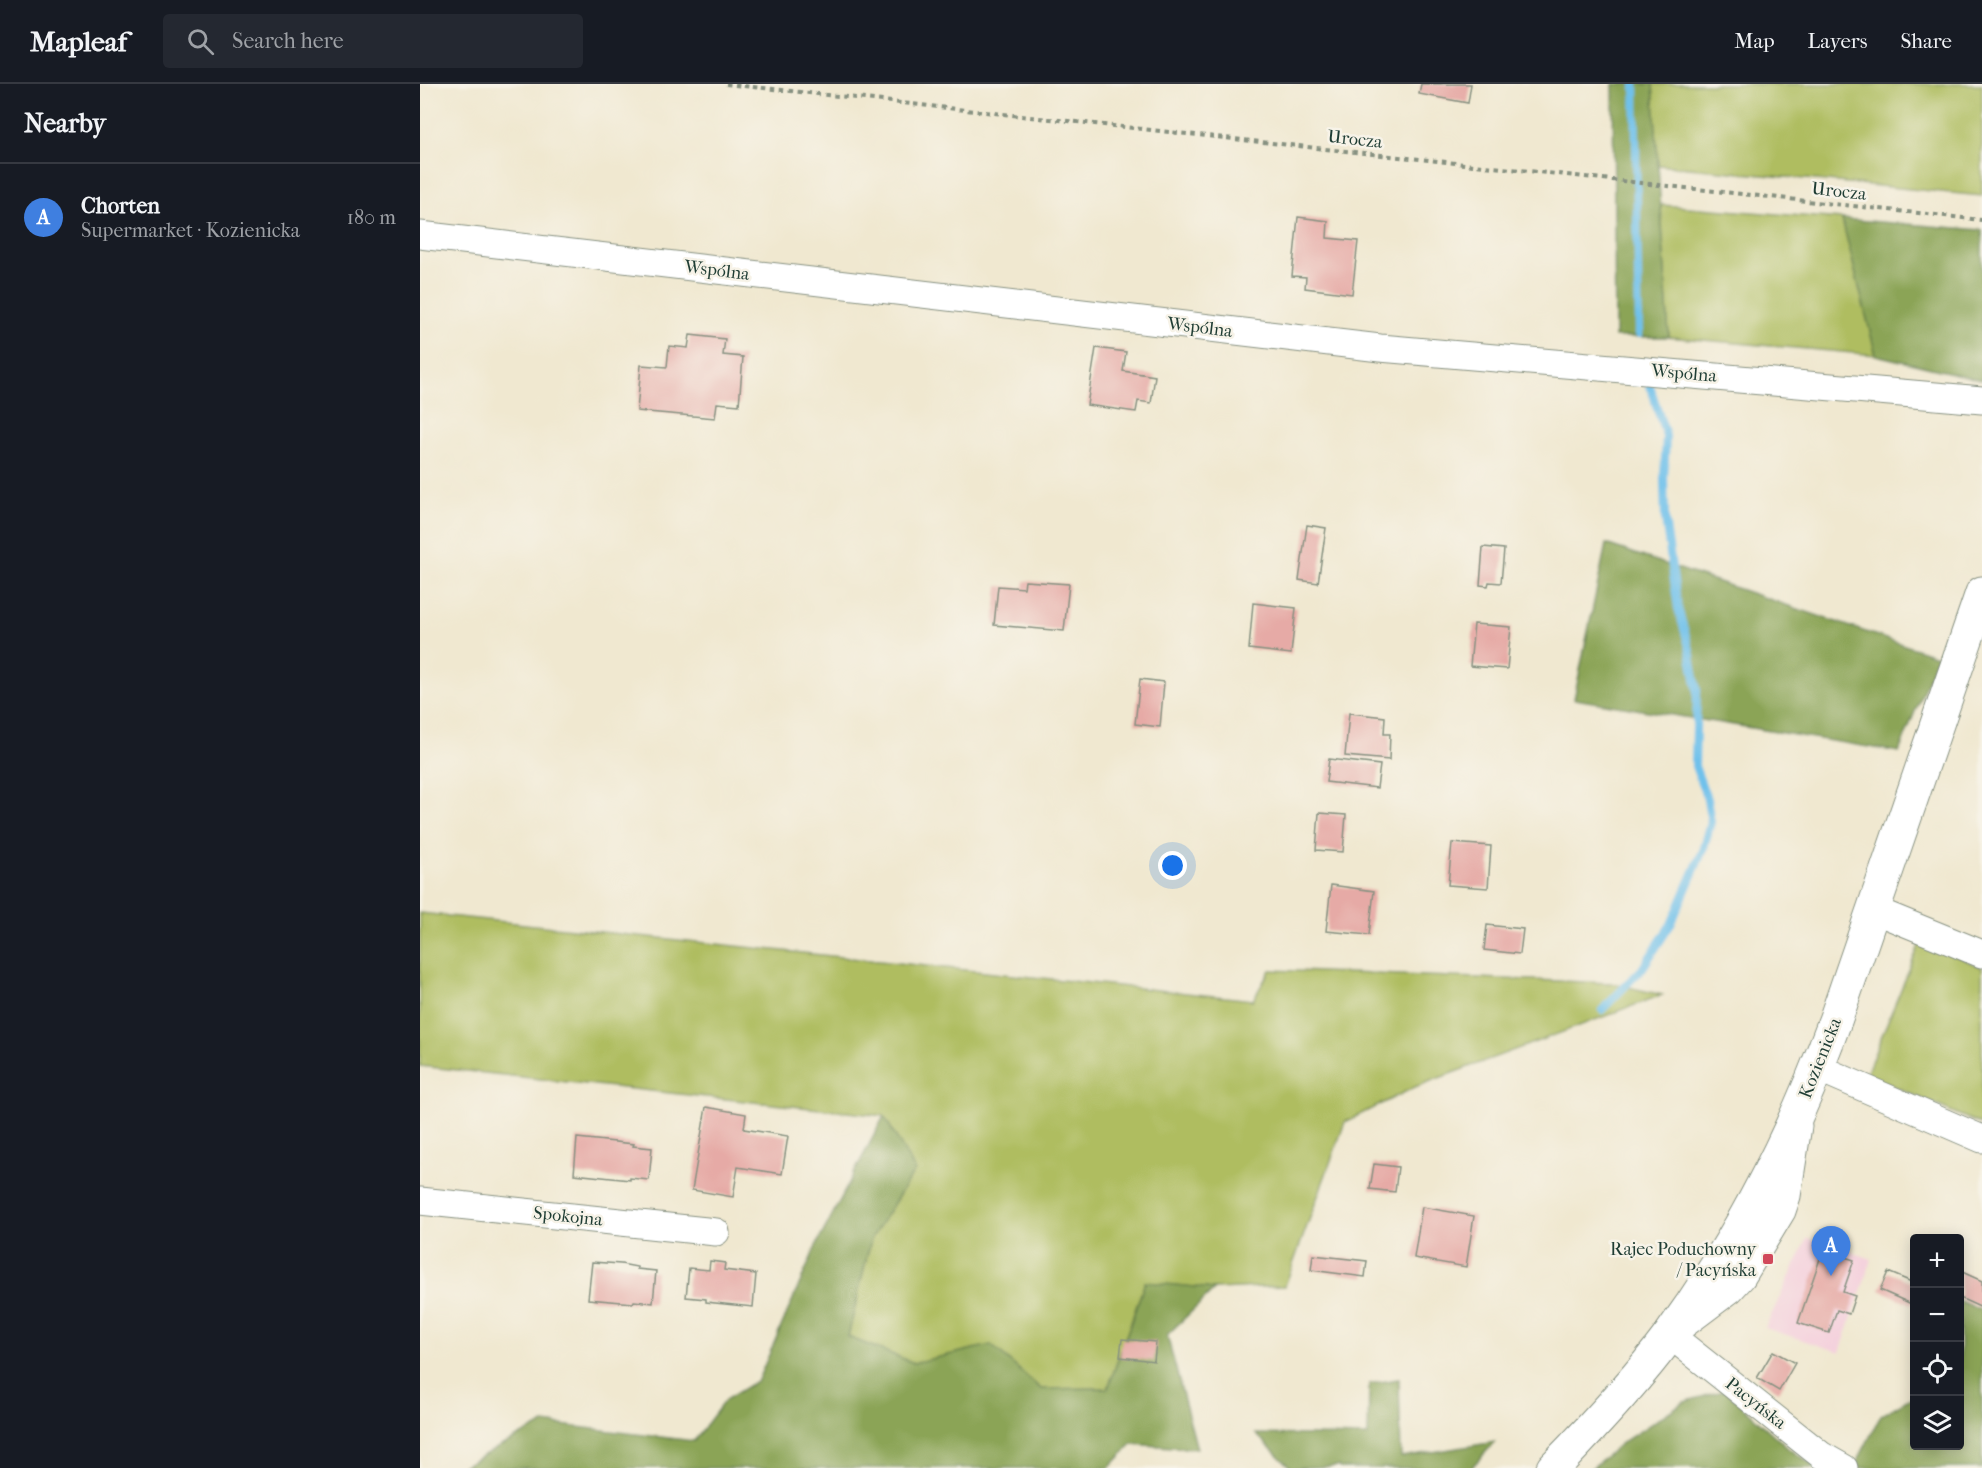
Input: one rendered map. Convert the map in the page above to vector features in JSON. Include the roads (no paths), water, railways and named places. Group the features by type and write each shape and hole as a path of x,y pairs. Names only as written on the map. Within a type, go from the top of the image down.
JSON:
{"main road":[{"name":"Kozienicka","path":"1553,1468 1623,1392 1670,1335 1710,1275 1779,1153 1818,1068 1874,910 1972,657 1982,593"}],"street":[{"name":"Wspólna","path":"420,236 1380,348 1982,400"},
{"path":"1874,910 1982,954"},
{"path":"1818,1068 1982,1139"},
{"name":"Spokojna","path":"420,1201 716,1232"},
{"name":"Pacyńska","path":"1670,1335 1821,1455 1844,1468"}],"waterway":[{"path":"1635,84 1639,334"},
{"path":"1602,1010 1642,969 1671,924 1704,848 1711,822 1707,799 1695,766 1697,690 1690,650 1678,608 1665,519 1666,436 1647,377"}],"place":[{"name":"Rajec Poduchowny / Pacyńska","path":"1768,1259"},
{"name":"Chorten","path":"1831,1276"}]}
